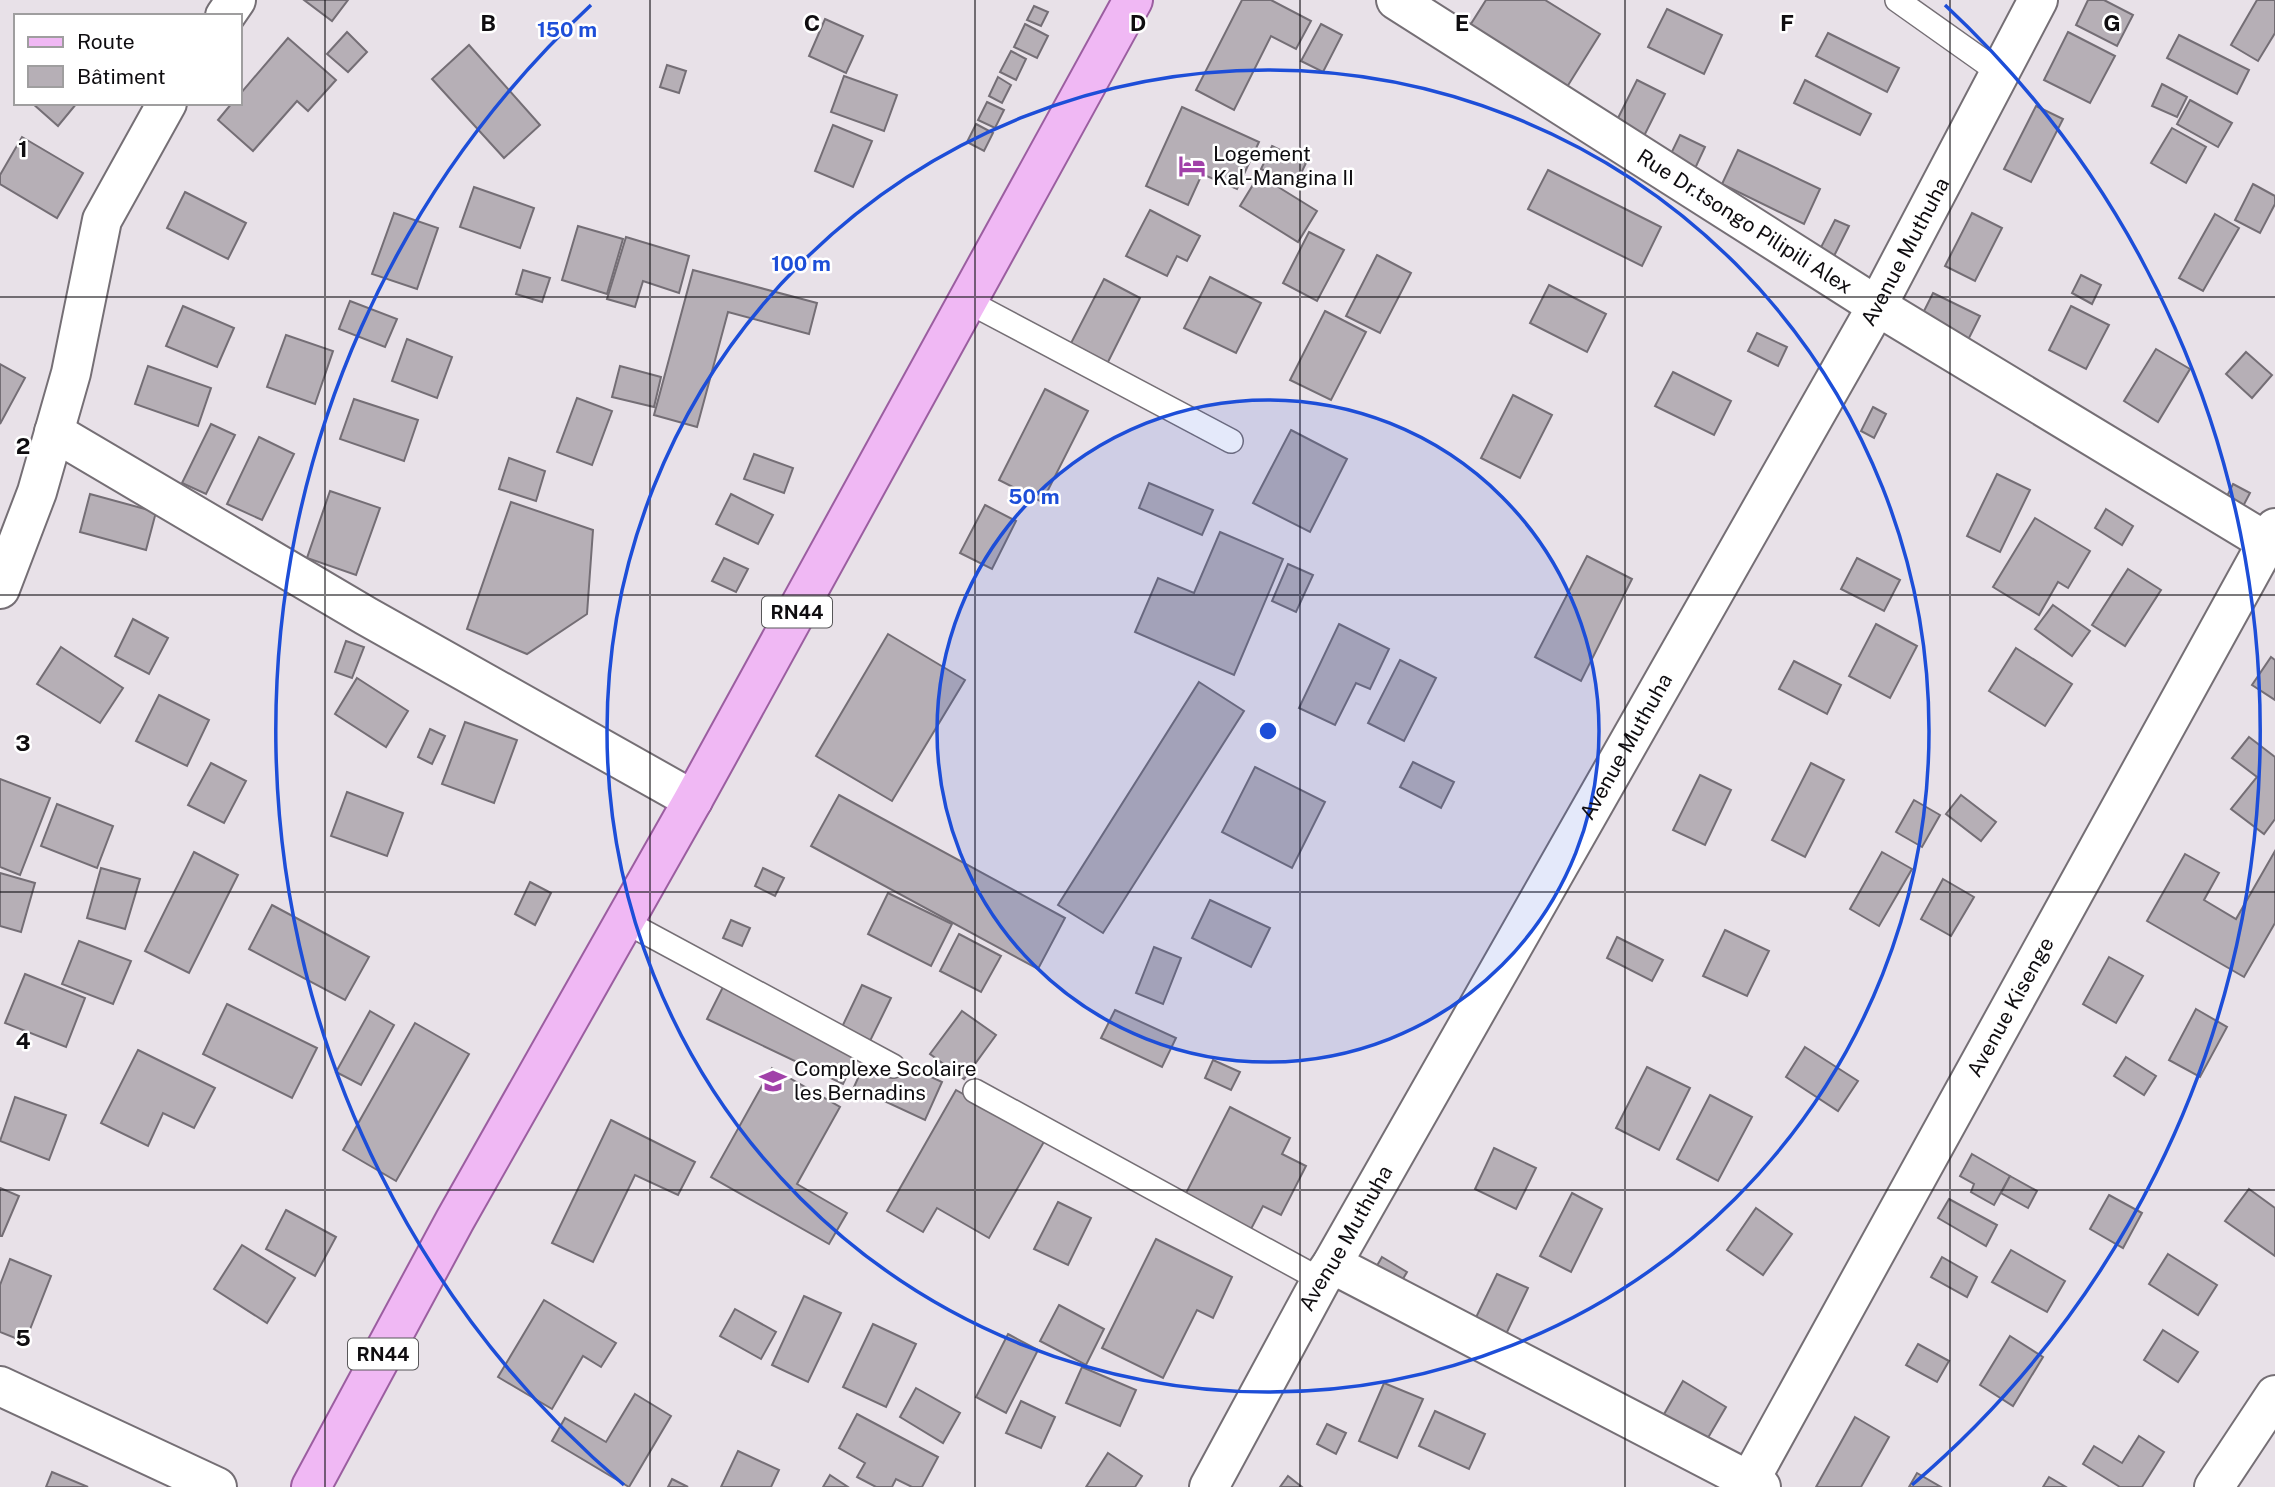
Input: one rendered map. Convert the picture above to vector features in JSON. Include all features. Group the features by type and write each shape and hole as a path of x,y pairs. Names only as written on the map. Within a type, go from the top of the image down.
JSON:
{"main road":[{"name":"RN44","path":"311,1487 455,1220 693,800 1133,0"}],"street":[{"name":"Rue Dr.tsongo Pilipili Alex","path":"1396,0 1877,306 2272,539"},
{"name":"Avenue Muthuha","path":"1209,1487 1327,1272 1877,306 2038,0"},
{"path":"0,589 37,492 71,373 102,220 166,105"},
{"path":"54,432 366,616 693,800"},
{"name":"Avenue Kisenge","path":"1752,1485 2272,539"},
{"path":"1327,1272 1752,1485"},
{"path":"0,1386 217,1487"},
{"path":"2214,1487 2275,1395"}],"lane":[{"path":"1897,0 2000,73"},
{"path":"967,301 1231,441"},
{"path":"624,921 892,1066"},
{"path":"975,1091 1327,1272"}],"building":[{"path":"304,0 348,0 332,21"},
{"path":"1242,0 1271,0 1311,21 1296,49 1271,36 1234,110 1196,90"},
{"path":"1486,0 1545,0 1600,34 1567,87 1469,27"},
{"path":"2088,0 2104,0 2133,15 2117,46 2076,25"},
{"path":"2257,0 2275,0 2275,33 2258,61 2231,45"},
{"path":"1034,6 1048,12 1041,26 1027,20"},
{"path":"1667,9 1722,35 1704,74 1648,47"},
{"path":"825,19 863,36 846,73 809,56"},
{"path":"1025,24 1048,36 1037,58 1014,47"},
{"path":"1321,24 1342,35 1323,72 1301,61"},
{"path":"347,32 367,52 348,72 327,54"},
{"path":"2068,32 2115,56 2090,103 2044,80"},
{"path":"1828,33 1899,68 1887,92 1816,56"},
{"path":"2179,35 2249,70 2237,94 2167,58"},
{"path":"288,38 336,80 308,111 297,101 253,151 218,120 230,105 242,105 242,92"},
{"path":"469,45 540,125 504,158 432,79"},
{"path":"1011,51 1026,59 1016,80 1000,72"},
{"path":"667,65 686,71 679,93 660,87"},
{"path":"844,76 897,95 884,131 831,112"},
{"path":"998,77 1011,85 1002,103 989,96"},
{"path":"1637,80 1665,94 1641,142 1613,128"},
{"path":"1805,80 1871,114 1860,135 1794,103"},
{"path":"2162,84 2187,97 2177,117 2152,106"},
{"path":"2190,100 2232,123 2218,147 2177,124"},
{"path":"987,102 1004,110 995,128 978,120"},
{"path":"34,105 75,105 58,126"},
{"path":"2036,106 2063,119 2031,182 2004,169"},
{"path":"1182,107 1259,142 1237,189 1202,174 1188,205 1146,186"},
{"path":"976,124 993,133 984,151 967,142"},
{"path":"833,125 872,141 853,187 815,171"},
{"path":"2172,128 2206,147 2186,183 2151,163"},
{"path":"1680,135 1705,147 1692,175 1667,162"},
{"path":"22,137 83,173 57,218 0,184 0,175"},
{"path":"1272,146 1306,163 1295,186 1261,169"},
{"path":"1738,150 1820,189 1804,224 1722,184"},
{"path":"1548,170 1661,227 1642,266 1528,209"},
{"path":"1259,175 1317,211 1298,242 1240,206"},
{"path":"2253,184 2275,196 2275,204 2260,233 2235,220"},
{"path":"474,187 534,208 520,248 460,227"},
{"path":"185,192 246,223 228,259 167,228"},
{"path":"1150,210 1200,236 1187,261 1177,256 1167,276 1126,256"},
{"path":"394,213 438,228 417,289 372,274"},
{"path":"1972,213 2002,228 1975,281 1945,266"},
{"path":"2215,214 2239,228 2203,291 2179,278"},
{"path":"1835,220 1849,226 1829,266 1815,259"},
{"path":"578,226 623,239 607,294 562,280"},
{"path":"1309,232 1344,250 1317,301 1283,283"},
{"path":"626,237 689,256 679,293 643,281 635,307 607,299"},
{"path":"1377,255 1411,273 1380,333 1346,316"},
{"path":"523,270 550,278 542,302 516,294"},
{"path":"693,270 817,303 809,334 728,312 697,427 654,415"},
{"path":"2081,275 2101,285 2092,304 2072,293"},
{"path":"1210,277 1261,303 1236,353 1184,328"},
{"path":"1104,279 1140,298 1106,366 1069,347"},
{"path":"1549,285 1606,314 1587,352 1530,323"},
{"path":"1933,293 1980,316 1967,342 1920,319"},
{"path":"350,301 397,319 385,347 339,329"},
{"path":"183,306 234,328 217,367 166,346"},
{"path":"2071,306 2109,325 2086,369 2049,350"},
{"path":"1325,311 1366,332 1331,400 1290,380"},
{"path":"1757,333 1787,347 1778,366 1748,351"},
{"path":"286,335 333,351 315,404 267,387"},
{"path":"407,339 452,357 437,398 392,381"},
{"path":"2156,349 2190,369 2158,422 2124,401"},
{"path":"2246,352 2272,375 2252,398 2226,374"},
{"path":"0,364 25,378 0,424"},
{"path":"148,366 211,388 198,426 135,404"},
{"path":"620,366 661,377 654,407 612,397"},
{"path":"1673,372 1731,401 1714,435 1655,406"},
{"path":"1045,389 1088,411 1042,502 999,480"},
{"path":"1513,395 1552,415 1520,478 1481,458"},
{"path":"577,398 612,411 592,465 557,452"},
{"path":"354,399 418,420 404,461 340,439"},
{"path":"1873,407 1886,414 1874,438 1861,431"},
{"path":"211,424 235,435 206,494 182,483"},
{"path":"1291,430 1347,459 1310,532 1253,503"},
{"path":"259,437 294,454 262,520 227,504"},
{"path":"754,454 793,468 784,493 744,479"},
{"path":"509,458 545,471 536,501 499,489"},
{"path":"1997,474 2030,490 2000,552 1967,536"},
{"path":"1149,483 1213,510 1202,535 1139,508"},
{"path":"2233,484 2250,493 2240,512 2223,504"},
{"path":"330,491 380,508 356,575 307,558"},
{"path":"90,494 156,512 146,550 80,532"},
{"path":"731,494 773,515 758,544 716,524"},
{"path":"511,502 593,530 587,614 527,654 467,629"},
{"path":"985,505 1016,521 992,569 960,553"},
{"path":"2106,509 2133,526 2122,545 2095,528"},
{"path":"2035,518 2090,551 2068,588 2058,582 2039,615 1993,587"},
{"path":"1220,532 1283,559 1234,675 1135,632 1158,578 1194,593"},
{"path":"1587,556 1632,579 1581,681 1535,657"},
{"path":"724,558 748,569 736,592 712,581"},
{"path":"1857,558 1900,580 1884,611 1841,589"},
{"path":"1288,564 1313,575 1296,612 1272,601"},
{"path":"2128,569 2161,590 2125,646 2092,625"},
{"path":"2053,605 2090,631 2072,656 2035,629"},
{"path":"133,619 168,638 149,674 115,656"},
{"path":"1339,624 1389,649 1370,689 1356,683 1335,725 1299,708"},
{"path":"1876,624 1917,646 1890,698 1849,676"},
{"path":"888,634 965,680 892,801 816,756"},
{"path":"346,641 364,647 352,678 335,672"},
{"path":"61,647 123,688 100,723 37,684"},
{"path":"2016,648 2072,684 2045,726 1989,691"},
{"path":"2271,657 2275,660 2275,700 2252,685"},
{"path":"1400,660 1436,678 1404,741 1368,723"},
{"path":"1794,661 1841,685 1827,714 1779,689"},
{"path":"357,678 408,711 386,747 335,714"},
{"path":"1199,682 1244,711 1103,933 1058,905"},
{"path":"159,695 209,720 187,766 136,741"},
{"path":"465,722 517,740 494,803 442,784"},
{"path":"430,729 445,736 432,764 418,757"},
{"path":"2249,737 2275,757 2275,819 2264,834 2231,809 2257,777 2232,758"},
{"path":"1413,762 1454,782 1441,808 1400,787"},
{"path":"211,763 246,781 224,823 188,805"},
{"path":"1811,763 1844,780 1805,857 1772,840"},
{"path":"1255,767 1325,802 1292,868 1222,832"},
{"path":"1700,775 1731,790 1705,845 1673,830"},
{"path":"0,779 50,798 20,875 0,867"},
{"path":"347,792 403,813 387,856 331,836"},
{"path":"839,795 1065,918 1038,969 811,846"},
{"path":"1961,795 1996,822 1981,841 1946,814"},
{"path":"1914,800 1940,815 1922,847 1896,832"},
{"path":"57,804 113,826 97,868 41,846"},
{"path":"2275,851 2275,923 2244,977 2147,921 2185,854 2219,873 2204,900 2236,919"},
{"path":"194,852 238,875 189,973 145,951"},
{"path":"1882,852 1912,869 1879,926 1850,909"},
{"path":"101,868 140,879 125,929 87,918"},
{"path":"763,868 784,878 775,896 755,886"},
{"path":"0,873 35,883 21,932 0,926"},
{"path":"1943,879 1974,897 1951,936 1921,919"},
{"path":"530,882 551,893 535,925 515,914"},
{"path":"888,893 952,924 931,966 868,934"},
{"path":"1210,900 1270,928 1251,967 1192,938"},
{"path":"272,905 369,957 345,1000 249,949"},
{"path":"731,920 750,928 742,946 723,938"},
{"path":"1725,930 1769,951 1747,996 1703,976"},
{"path":"959,934 1001,956 981,992 940,971"},
{"path":"1617,937 1663,960 1652,981 1607,958"},
{"path":"79,941 131,961 113,1004 62,984"},
{"path":"1154,947 1181,958 1163,1004 1136,993"},
{"path":"2109,957 2143,976 2116,1023 2083,1004"},
{"path":"25,974 85,998 66,1047 5,1023"},
{"path":"725,983 860,1048 843,1084 707,1019"},
{"path":"862,985 891,998 870,1041 842,1027"},
{"path":"227,1004 317,1048 292,1098 203,1054"},
{"path":"2196,1009 2227,1027 2200,1077 2169,1060"},
{"path":"1115,1010 1176,1038 1162,1067 1101,1038"},
{"path":"370,1011 394,1025 361,1085 336,1072"},
{"path":"962,1011 996,1035 964,1079 930,1054"},
{"path":"415,1023 469,1054 396,1181 343,1150"},
{"path":"1805,1047 1858,1081 1838,1111 1786,1077"},
{"path":"871,1049 942,1082 925,1120 854,1087"},
{"path":"138,1050 215,1088 194,1128 163,1113 148,1146 101,1123"},
{"path":"2126,1057 2156,1076 2144,1095 2114,1076"},
{"path":"1213,1060 1240,1072 1231,1090 1205,1078"},
{"path":"1647,1067 1690,1088 1659,1150 1616,1128"},
{"path":"772,1068 840,1107 797,1184 847,1213 829,1244 711,1177"},
{"path":"956,1090 1045,1140 989,1238 937,1208 923,1232 887,1211"},
{"path":"1710,1095 1752,1117 1718,1181 1677,1159"},
{"path":"15,1097 66,1115 49,1160 0,1141"},
{"path":"1230,1107 1290,1138 1282,1154 1306,1166 1281,1215 1263,1206 1250,1231 1184,1197"},
{"path":"611,1120 695,1162 678,1195 635,1175 593,1262 552,1243"},
{"path":"1494,1148 1536,1168 1516,1209 1475,1189"},
{"path":"1972,1154 2010,1176 1994,1205 1971,1192 1974,1184 1960,1176"},
{"path":"2010,1176 2037,1191 2028,1208 2001,1193"},
{"path":"0,1188 19,1196 2,1236 0,1236"},
{"path":"2249,1189 2275,1208 2275,1256 2225,1221"},
{"path":"1572,1193 1602,1209 1571,1272 1540,1256"},
{"path":"2109,1195 2142,1213 2123,1248 2090,1229"},
{"path":"1949,1199 1997,1225 1986,1246 1938,1218"},
{"path":"1058,1202 1091,1218 1068,1265 1034,1249"},
{"path":"1756,1208 1792,1234 1763,1275 1727,1250"},
{"path":"286,1210 336,1237 315,1276 266,1249"},
{"path":"1156,1239 1232,1277 1213,1318 1197,1310 1163,1378 1102,1348"},
{"path":"242,1245 295,1278 267,1323 214,1289"},
{"path":"2011,1250 2065,1281 2047,1312 1992,1282"},
{"path":"2168,1254 2217,1285 2198,1315 2149,1284"},
{"path":"1382,1257 1407,1272 1389,1302 1364,1288"},
{"path":"1942,1257 1977,1277 1967,1297 1931,1277"},
{"path":"10,1259 51,1276 25,1342 0,1332 0,1285"},
{"path":"1497,1274 1528,1288 1497,1353 1466,1338"},
{"path":"804,1296 841,1313 808,1382 772,1365"},
{"path":"544,1300 616,1343 601,1367 583,1356 552,1409 498,1377"},
{"path":"1059,1305 1104,1329 1086,1365 1040,1341"},
{"path":"735,1309 776,1332 761,1359 720,1336"},
{"path":"873,1324 916,1344 886,1407 843,1387"},
{"path":"2163,1330 2198,1352 2178,1382 2144,1360"},
{"path":"1008,1334 1038,1350 1006,1413 976,1397"},
{"path":"2010,1336 2043,1357 2013,1406 1980,1385"},
{"path":"1918,1344 1949,1361 1937,1382 1906,1365"},
{"path":"1082,1367 1136,1390 1120,1426 1066,1403"},
{"path":"1683,1381 1726,1407 1702,1448 1659,1423"},
{"path":"1384,1383 1423,1399 1397,1458 1359,1441"},
{"path":"916,1388 960,1413 943,1443 900,1417"},
{"path":"635,1394 671,1416 629,1487 552,1441 565,1418 606,1442"},
{"path":"1021,1401 1055,1417 1041,1448 1006,1433"},
{"path":"1435,1411 1485,1434 1469,1469 1419,1446"},
{"path":"857,1414 938,1457 922,1487 912,1487 896,1479 892,1487 876,1487 857,1477 865,1463 839,1448"},
{"path":"1855,1417 1889,1437 1861,1487 1816,1487"},
{"path":"1327,1424 1346,1433 1336,1454 1317,1444"},
{"path":"2139,1436 2164,1452 2142,1487 2120,1487 2083,1464 2094,1446 2122,1463"},
{"path":"738,1451 779,1470 771,1487 721,1487"},
{"path":"1108,1453 1142,1476 1135,1487 1086,1487"},
{"path":"52,1472 88,1487 46,1487"},
{"path":"1917,1473 1941,1487 1909,1487"},
{"path":"830,1475 848,1487 823,1487"},
{"path":"1288,1476 1302,1487 1280,1487"},
{"path":"2049,1477 2066,1487 2043,1487"},
{"path":"672,1479 688,1487 668,1487"}],"place":[{"name":"Logement Kal-Mangina II","path":"1192,166"},
{"name":"Complexe Scolaire les Bernadins","path":"773,1081"}]}
